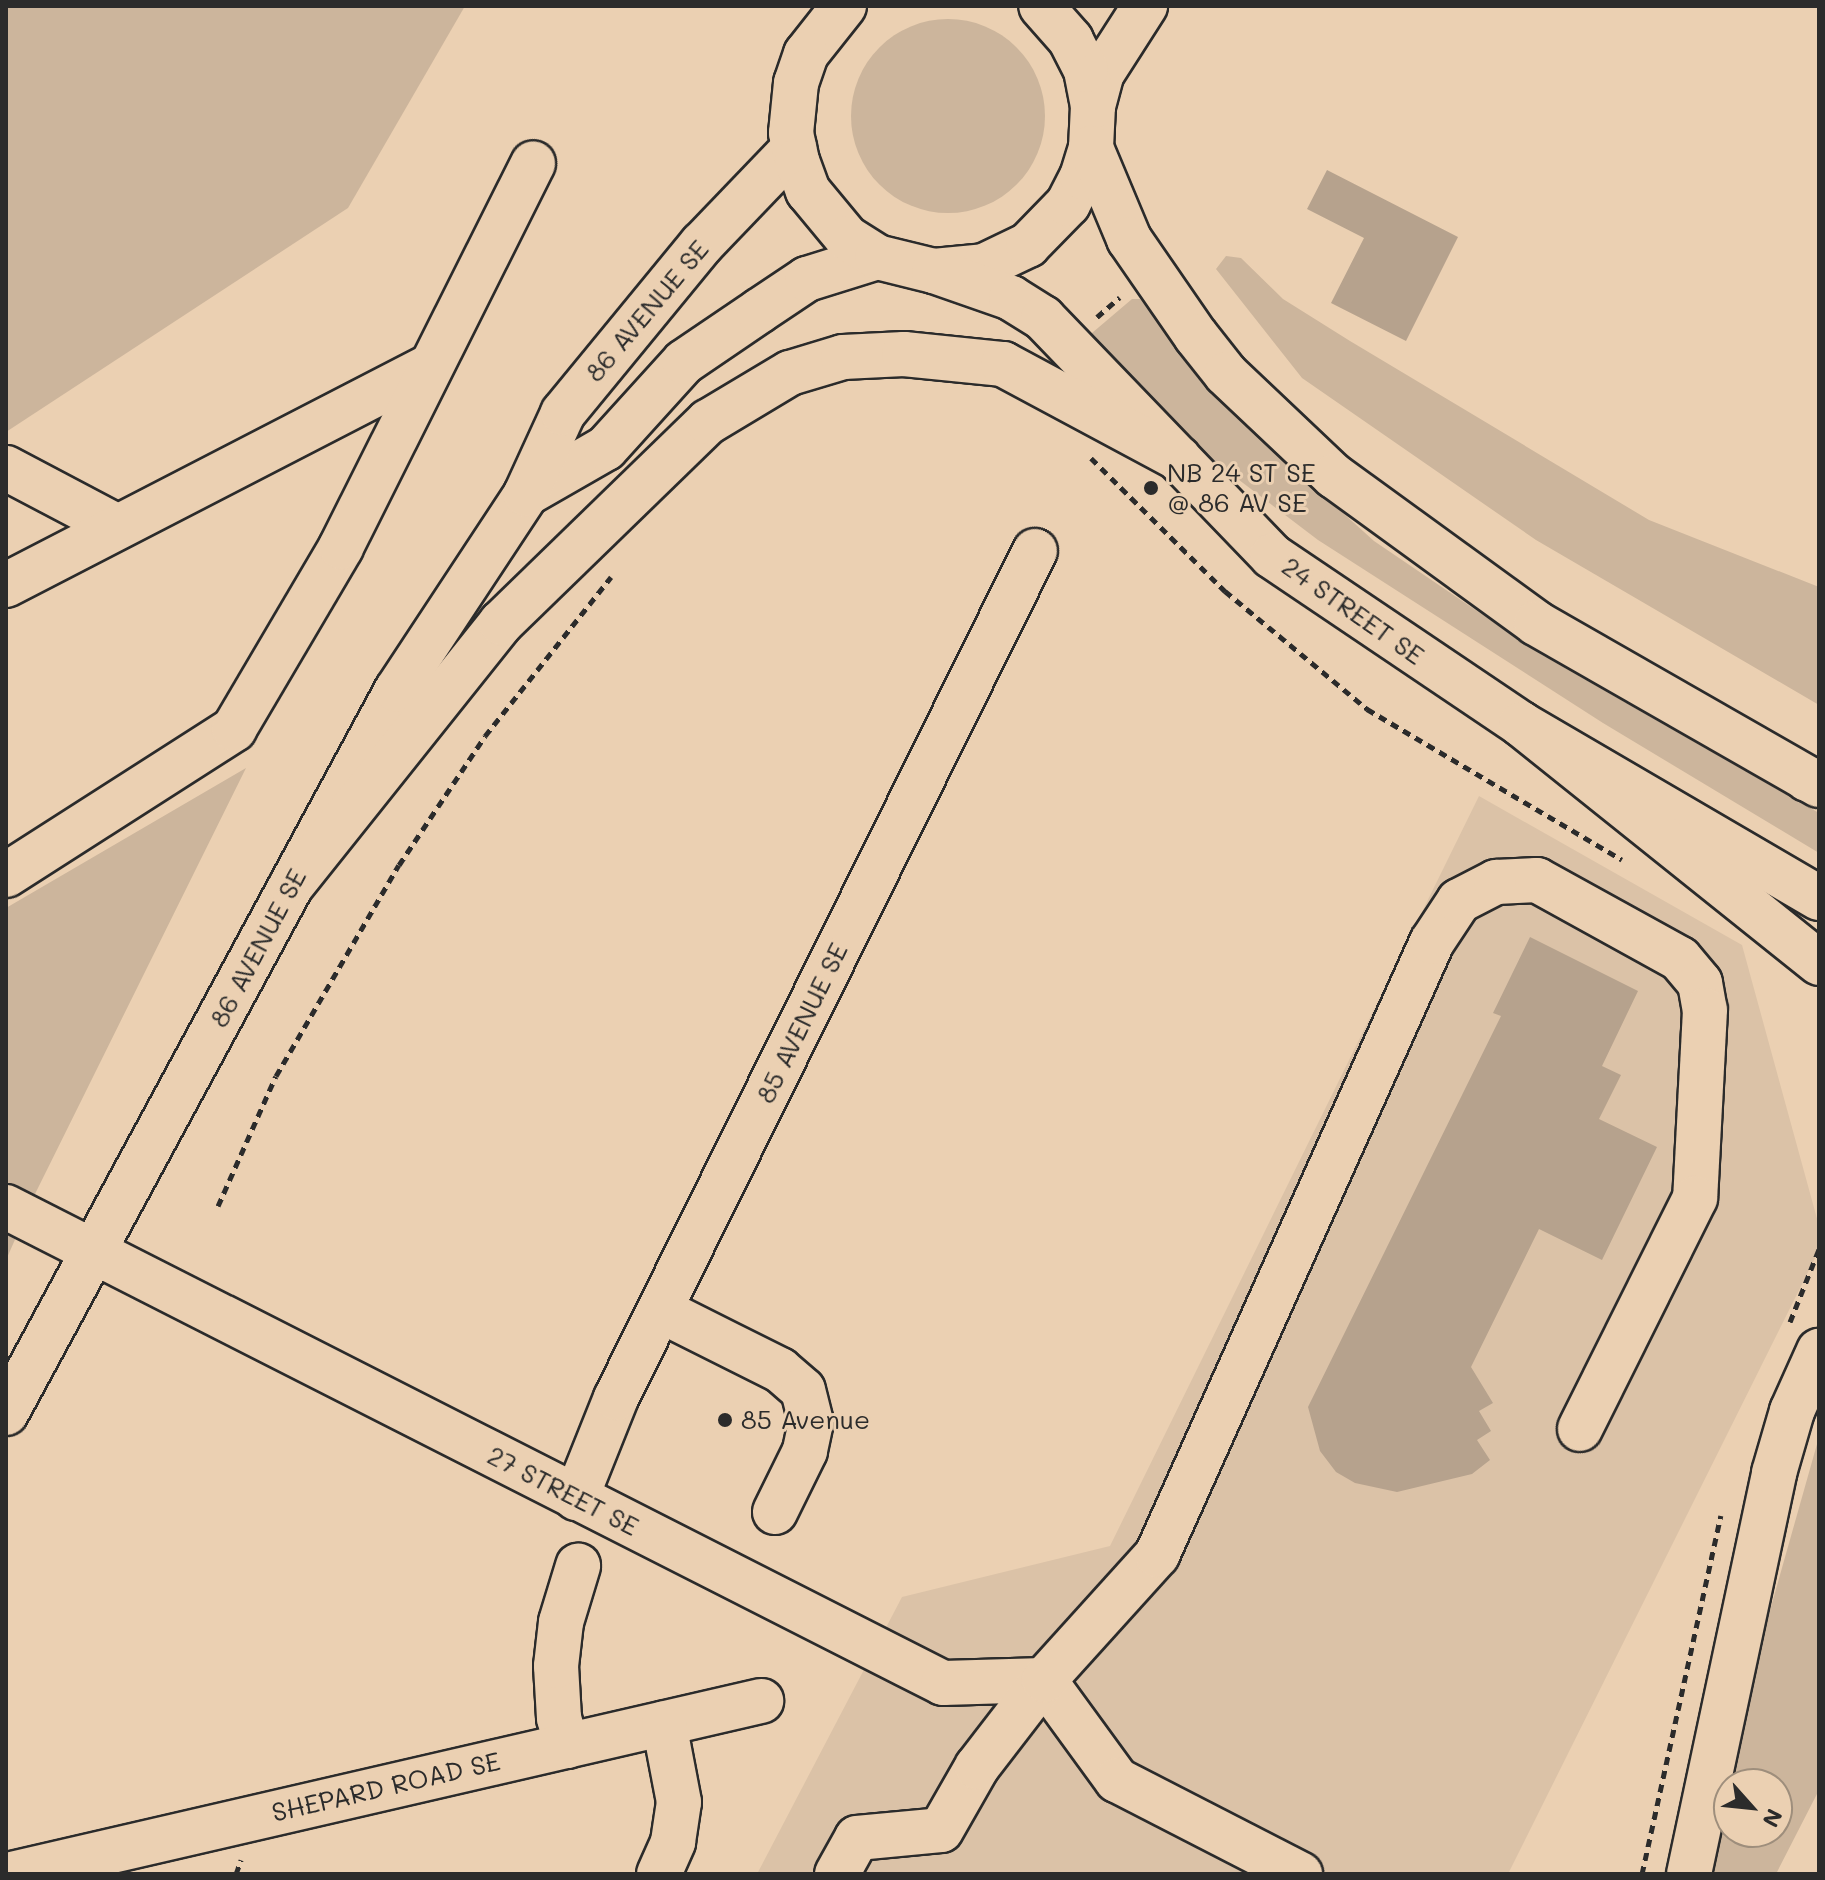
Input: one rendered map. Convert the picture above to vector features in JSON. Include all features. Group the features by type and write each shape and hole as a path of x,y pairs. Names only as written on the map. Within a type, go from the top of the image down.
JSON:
{"main road":[{"path":"802,6 794,148 808,191 823,214 847,238 877,257 934,271 984,266 1028,245 1068,204 1092,127 1102,73 1145,6"},
{"path":"796,83 806,54 844,6"},
{"path":"1041,6 1071,40 1086,70 1092,127 1129,239 1226,374 1334,476 1536,623 1815,782"},
{"name":"86 AVENUE SE","path":"6,1413 397,690 526,494 563,413 702,244 794,148"},
{"path":"6,875 234,729 341,547 533,163"},
{"name":"86 AVENUE SE","path":"526,494 606,448 684,362 795,287 844,265 877,257"},
{"name":"24 STREET SE","path":"934,271 1011,298 1043,318 1272,556 1521,724 1819,898"},
{"path":"291,886 501,623 708,422 790,373 843,357 904,354 1003,364 1178,458"},
{"path":"6,585 114,525 431,366"},
{"path":"6,468 114,525"},
{"name":"85 AVENUE SE","path":"576,1498 591,1452 1035,551"},
{"path":"1521,724 1819,963"},
{"path":"837,1874 857,1838 941,1830 977,1767 1044,1680 1157,1555 1432,942 1459,901 1496,882 1537,880 1680,959 1700,983 1705,1010 1695,1198 1580,1429"},
{"name":"27 STREET SE","path":"6,1207 943,1683 1044,1680"},
{"path":"660,1310 780,1370 803,1390 811,1422 805,1451 775,1512"},
{"path":"1689,1874 1774,1473 1792,1411 1819,1351"},
{"path":"567,1746 559,1718 556,1666 561,1622 578,1566"},
{"path":"1044,1680 1117,1780 1300,1874"},
{"name":"SHEPARD ROAD SE","path":"12,1874 761,1701"},
{"path":"659,1874 673,1842 679,1802 664,1723"}],"path":[{"path":"1092,321 1123,295"}],"shaded area":[{"path":"6,6 465,6 348,208 6,432"},
{"path":"948,19 985,26 1017,47 1038,79 1045,116 1038,153 1017,185 985,206 948,213 911,206 879,185 858,153 851,116 858,79 879,47 911,26"},
{"path":"1226,256 1241,258 1283,299 1350,341 1649,520 1819,587 1819,705 1536,540 1302,378 1216,269"},
{"path":"1132,299 1140,299 1219,401 1374,541 1542,655 1819,813 1819,853 1603,723 1318,540 1197,448 1092,340 1092,333"},
{"path":"246,768 36,1192 6,1260 6,908"},
{"path":"1479,796 1742,945 1819,1226 1819,1250 1508,1874 757,1874 902,1597 1110,1546"},
{"path":"1819,1437 1819,1790 1793,1841 1793,1768 1732,1768 1767,1621"},
{"path":"1713,1845 1713,1848 1789,1848 1776,1874 1706,1874"}],"building":[{"path":"1327,170 1458,237 1406,341 1331,303 1364,238 1307,209"},
{"path":"1530,937 1638,991 1602,1066 1621,1075 1599,1119 1657,1147 1602,1260 1539,1229 1471,1367 1493,1403 1479,1411 1491,1431 1477,1440 1490,1460 1472,1474 1397,1492 1355,1483 1336,1472 1320,1451 1308,1407 1501,1016 1493,1013"}],"place":[{"name":"NB 24 ST SE @ 86 AV SE","path":"1151,488"},
{"name":"85 Avenue","path":"725,1420"}]}
